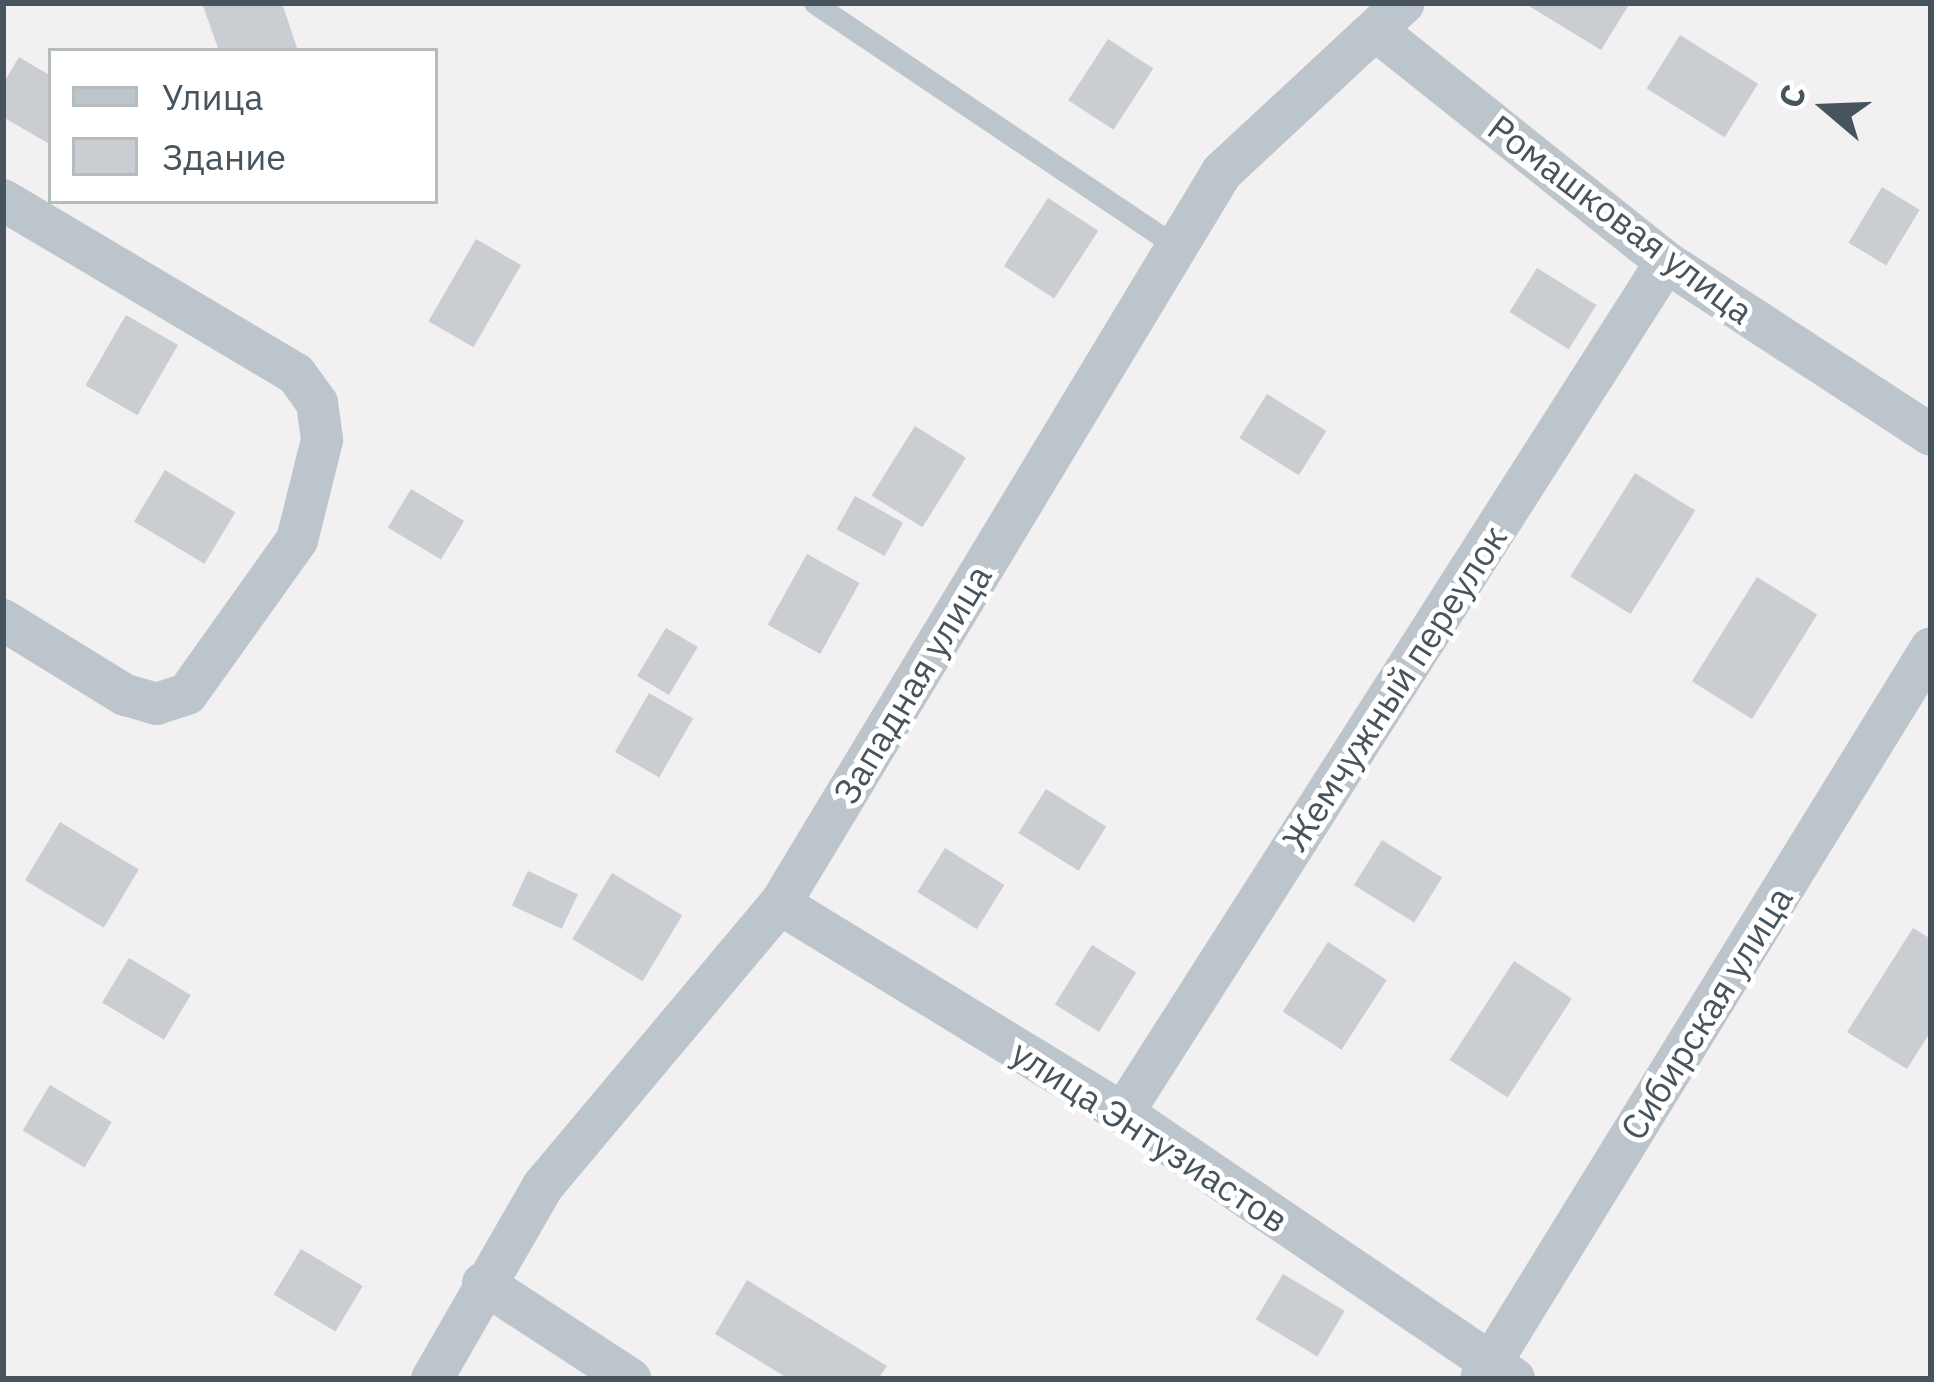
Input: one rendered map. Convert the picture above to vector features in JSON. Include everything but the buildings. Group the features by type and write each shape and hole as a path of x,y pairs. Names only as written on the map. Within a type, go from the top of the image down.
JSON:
{"street":[{"name":"Западная улица","path":"432,1379 483,1283 543,1186 780,904 1174,245 1281,107 1391,18"},
{"name":"Ромашковая улица","path":"1391,18 1666,262 1931,435"},
{"path":"3,200 296,374 317,403 322,440 297,540 187,694 157,704 125,695 3,620"},
{"name":"Жемчужный переулок","path":"1123,1113 1666,262"},
{"name":"Сибирская улица","path":"1495,1374 1931,648"},
{"name":"улица Энтузиастов","path":"780,904 1123,1113 1495,1374"},
{"path":"483,1283 630,1379"}],"lane":[{"path":"814,3 1174,245"}]}
